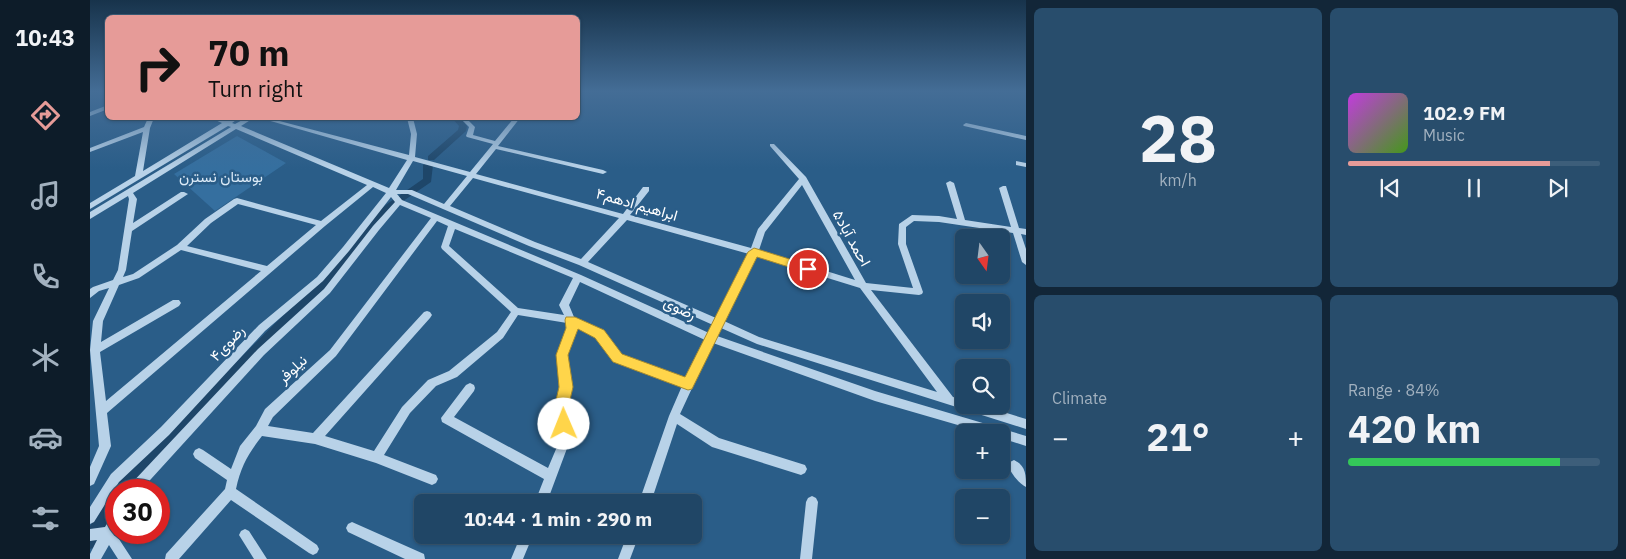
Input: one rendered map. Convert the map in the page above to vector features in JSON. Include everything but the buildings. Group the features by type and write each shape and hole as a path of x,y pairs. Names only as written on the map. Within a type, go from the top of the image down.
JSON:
{"street":[{"path":"138,177 150,120"},
{"path":"222,120 236,122"},
{"name":"ابراهیم ادهم۴","path":"271,120 473,173 754,252 863,286"},
{"path":"410,120 414,134 412,157"},
{"path":"465,120 472,127 469,136 495,145 603,172"},
{"path":"445,208 515,120"},
{"path":"90,206 228,122"},
{"path":"90,216 236,122"},
{"name":"رضوی","path":"236,122 390,192 409,192 582,263 757,340 955,402"},
{"path":"966,125 1026,138"},
{"path":"90,150 147,128"},
{"name":"احمد آباد۵","path":"772,145 803,179 863,286 919,292 902,244 902,226 912,218 939,218 1022,231"},
{"name":"رضوی۴","path":"90,518 115,478 165,431 262,328 320,280 390,192 412,157"},
{"path":"648,494 674,416 710,338 754,252 760,231 803,179"},
{"path":"950,183 962,223"},
{"path":"102,411 322,224 372,184"},
{"path":"1003,188 1022,231 1026,262"},
{"path":"582,263 624,217 646,189"},
{"path":"90,480 94,457 105,446 94,350 98,321 122,270 130,229 133,199 129,192"},
{"name":"رضوی","path":"390,192 399,202 452,226 578,277 710,338 875,396 970,424"},
{"path":"130,229 184,194"},
{"path":"90,294 96,290 136,276 180,247 208,222 237,201 322,224"},
{"path":"143,479 261,352 327,290 399,202"},
{"name":"نیلوفر","path":"171,559 230,492 233,478 244,450 260,430 269,413 333,353 435,218"},
{"path":"452,226 445,247 516,311 571,320 599,334 618,358 688,384"},
{"path":"523,255 532,244"},
{"path":"180,247 269,270"},
{"path":"543,494 567,435 560,413 566,387 562,355 572,328 571,320 564,305 578,277"},
{"path":"863,286 949,400"},
{"path":"94,350 176,303"},
{"path":"376,457 406,410 432,383 453,374 500,335 516,311"},
{"path":"315,439 427,315"},
{"path":"470,388 446,418 551,476"},
{"name":"رضوی","path":"993,414 1026,424"},
{"path":"674,416 716,443 801,469"},
{"path":"260,430 315,439 376,457 432,479"},
{"name":"رضوی","path":"1010,436 1026,441"},
{"path":"199,454 233,478"},
{"path":"1014,466 1026,481"},
{"path":"230,492 313,549"},
{"path":"806,559 812,502"},
{"path":"352,528 419,559"},
{"path":"90,535 105,534"},
{"path":"245,535 260,559"},
{"path":"94,559 105,539"},
{"path":"115,544 126,559"},
{"path":"517,559 523,544"},
{"path":"624,559 630,544"}],"green space":[{"name":"بوستان نسترن","path":"237,136 286,163 215,211 174,174"}],"waterway":[{"path":"431,158 462,131 463,126 458,120"},
{"path":"128,479 323,283 373,221 390,206 428,180 428,165"},
{"path":"90,541 105,516"}],"route":[{"path":"564,424 560,413 566,387 562,355 572,328 571,320 599,334 618,358 688,384 754,252 808,269"}]}
